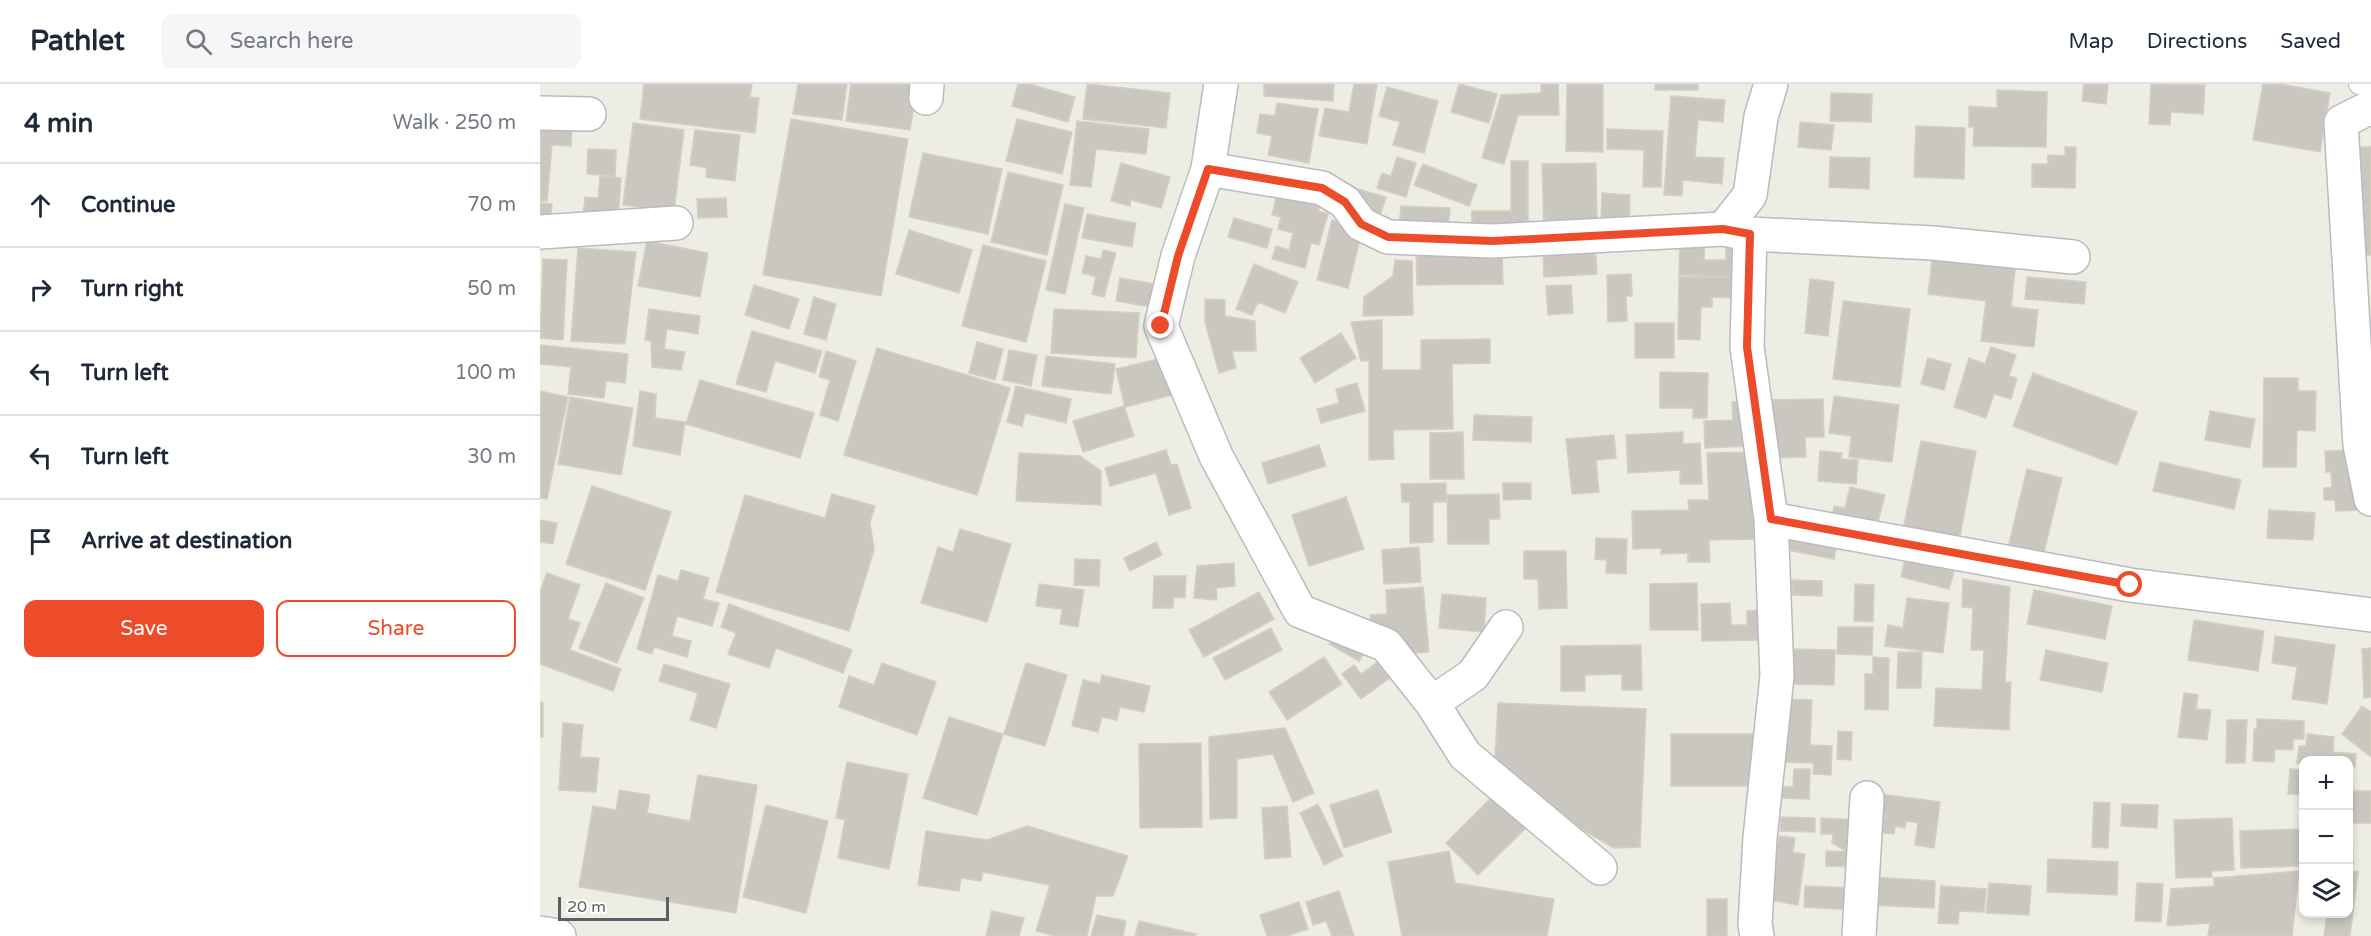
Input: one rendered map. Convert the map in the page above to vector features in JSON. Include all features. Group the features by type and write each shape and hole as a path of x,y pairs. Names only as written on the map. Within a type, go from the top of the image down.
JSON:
{"street":[{"path":"1221,84 1208,169 1178,256 1161,326 1216,456 1300,611 1386,645 1432,703 1464,755 1600,868"},
{"path":"1757,936 1755,924 1760,838 1778,676 1771,519 1747,347 1736,232 1750,195 1761,117 1771,84"},
{"path":"2371,107 2341,122 2360,445 2371,499"},
{"path":"540,113 589,114"},
{"path":"1208,169 1322,188 1345,202 1361,224 1388,237 1493,241 1736,232 1933,243 2073,257"},
{"path":"540,232 676,223"},
{"path":"1771,519 2130,585 2371,615"},
{"path":"1432,703 1473,675 1506,627"},
{"path":"1859,936 1867,798"},
{"path":"540,933 559,936"}],"lane":[{"path":"2359,84 2371,88"}],"building":[{"path":"644,84 752,84 750,97 759,98 755,133 640,119"},
{"path":"798,84 847,84 842,120 793,114"},
{"path":"851,84 917,84 910,130 846,121"},
{"path":"1018,84 1029,84 1075,97 1068,122 1012,106"},
{"path":"1087,84 1170,93 1166,128 1083,119"},
{"path":"1264,84 1334,84 1333,101 1264,96"},
{"path":"1354,84 1377,84 1367,144 1319,136 1325,108 1349,112"},
{"path":"1459,84 1497,94 1489,123 1451,112"},
{"path":"1541,84 1558,84 1559,115 1518,115 1504,164 1482,158 1501,95 1541,93"},
{"path":"1567,84 1603,84 1603,152 1566,151"},
{"path":"1655,84 1698,84 1698,90 1655,90"},
{"path":"2084,84 2108,84 2106,104 2082,101"},
{"path":"2151,84 2205,85 2203,114 2171,112 2170,125 2149,124"},
{"path":"2263,84 2280,84 2330,93 2320,152 2253,140"},
{"path":"1387,87 1438,101 1424,153 1393,145 1400,122 1379,116"},
{"path":"1997,90 2047,92 2046,147 1973,146 1974,127 1969,127 1969,106 1997,108"},
{"path":"1831,93 1872,94 1871,122 1830,121"},
{"path":"1671,96 1725,100 1723,122 1698,120 1695,157 1724,158 1722,184 1683,180 1682,196 1664,195"},
{"path":"1277,103 1318,109 1309,163 1268,155 1272,136 1257,133 1260,114 1275,116"},
{"path":"791,119 908,139 881,296 763,275"},
{"path":"1017,119 1072,132 1062,174 1006,161"},
{"path":"1077,121 1149,129 1146,154 1096,149 1091,187 1070,185"},
{"path":"1800,122 1834,125 1831,150 1798,147"},
{"path":"633,123 684,130 674,211 623,205"},
{"path":"1916,126 1965,128 1964,179 1914,177"},
{"path":"540,127 572,130 571,146 552,145 547,201 540,201"},
{"path":"1607,129 1663,131 1661,187 1643,187 1644,150 1607,149"},
{"path":"695,130 740,135 735,181 706,177 707,168 690,165"},
{"path":"2065,147 2076,147 2075,188 2032,187 2032,164 2048,164 2048,155 2065,156"},
{"path":"2356,147 2371,147 2371,255 2355,255"},
{"path":"588,149 616,150 615,176 587,174"},
{"path":"923,153 1002,169 988,234 909,217"},
{"path":"1397,157 1416,163 1406,197 1377,188 1382,173 1391,176"},
{"path":"1830,157 1870,158 1869,189 1829,187"},
{"path":"1511,161 1528,161 1528,231 1472,231 1472,211 1511,211"},
{"path":"1121,163 1170,177 1161,208 1131,200 1130,206 1111,201"},
{"path":"1596,163 1597,228 1544,229 1542,164"},
{"path":"1423,164 1477,185 1469,206 1414,185"},
{"path":"1008,172 1063,185 1047,255 991,242"},
{"path":"600,176 621,178 618,219 583,216 585,197 598,198"},
{"path":"1279,186 1322,198 1318,211 1328,214 1319,245 1311,243 1305,268 1272,259 1276,246 1289,250 1293,233 1278,229 1281,217 1272,215"},
{"path":"1354,188 1386,197 1379,219 1350,202"},
{"path":"1602,193 1630,195 1629,226 1601,225"},
{"path":"726,198 727,217 698,218 697,199"},
{"path":"540,203 552,204 550,224 540,225"},
{"path":"1065,204 1084,208 1065,294 1046,290"},
{"path":"1401,206 1450,208 1448,231 1399,229"},
{"path":"1087,214 1136,223 1132,247 1082,238"},
{"path":"1234,218 1272,229 1267,248 1228,237"},
{"path":"1332,220 1363,228 1348,288 1317,280"},
{"path":"909,230 972,250 959,293 896,274"},
{"path":"1680,239 1705,239 1704,260 1726,260 1726,242 1739,243 1739,277 1679,275"},
{"path":"647,241 708,253 700,297 638,286"},
{"path":"983,245 1046,261 1026,342 962,326"},
{"path":"1595,245 1597,274 1544,277 1543,247"},
{"path":"578,248 636,252 625,344 571,341"},
{"path":"1416,248 1502,248 1503,284 1417,285"},
{"path":"1103,250 1116,253 1104,297 1092,294 1096,277 1082,273 1086,256 1101,259"},
{"path":"1933,252 2016,262 2011,307 2038,310 2034,347 1981,341 1986,301 1928,294"},
{"path":"543,259 567,260 563,340 540,338"},
{"path":"1395,260 1412,261 1413,315 1363,316 1364,297 1393,276"},
{"path":"1254,264 1298,282 1285,313 1258,302 1252,315 1236,309"},
{"path":"1631,274 1632,296 1626,296 1627,321 1608,322 1607,275"},
{"path":"1679,277 1738,277 1738,298 1712,297 1712,307 1701,307 1700,340 1678,339"},
{"path":"2027,277 2086,282 2084,304 2025,299"},
{"path":"1120,278 1155,284 1151,307 1116,301"},
{"path":"1810,279 1834,282 1828,336 1805,333"},
{"path":"754,285 799,299 789,329 745,315"},
{"path":"1571,285 1573,313 1548,315 1546,286"},
{"path":"814,297 836,304 826,340 804,334"},
{"path":"1205,299 1225,300 1225,316 1255,321 1256,351 1232,351 1236,368 1219,373 1205,322"},
{"path":"1843,301 1910,309 1900,387 1833,379"},
{"path":"649,309 700,316 698,334 667,329 664,349 685,352 681,370 652,367 651,341 645,340"},
{"path":"1054,309 1139,313 1136,358 1051,353"},
{"path":"1382,320 1382,370 1421,370 1421,340 1490,339 1490,363 1452,364 1453,429 1393,430 1394,459 1369,460 1369,361 1361,361 1351,322"},
{"path":"1635,323 1674,323 1674,358 1635,358"},
{"path":"752,331 822,351 815,373 775,361 766,392 736,384"},
{"path":"1341,333 1356,358 1315,383 1300,358"},
{"path":"977,342 1003,349 995,380 969,373"},
{"path":"540,345 628,354 625,383 606,381 604,398 568,394 571,367 540,364"},
{"path":"1991,347 2016,355 2009,376 2017,378 2011,399 1994,394 1986,418 1954,407 1969,358 1985,364"},
{"path":"877,348 1010,388 977,495 844,455"},
{"path":"1009,350 1037,355 1031,386 1003,380"},
{"path":"826,351 856,361 838,421 820,415 830,380 819,377"},
{"path":"1046,356 1115,364 1111,394 1042,386"},
{"path":"1162,358 1176,394 1125,407 1116,369"},
{"path":"1928,358 1951,364 1944,390 1921,384"},
{"path":"1660,372 1708,373 1707,418 1693,418 1693,408 1660,408"},
{"path":"2033,373 2137,412 2117,465 2013,426"},
{"path":"2264,378 2298,378 2298,391 2316,391 2315,431 2297,430 2296,467 2263,467"},
{"path":"700,380 814,413 800,458 686,424"},
{"path":"1357,383 1365,411 1321,423 1317,409 1339,403 1336,389"},
{"path":"1016,386 1071,399 1066,423 1025,413 1022,426 1007,422"},
{"path":"540,391 568,397 547,499 540,498"},
{"path":"640,391 656,394 655,418 685,422 680,455 633,446"},
{"path":"1834,396 1899,405 1892,462 1849,457 1851,436 1829,433"},
{"path":"570,397 633,408 621,475 558,464"},
{"path":"1823,399 1824,437 1805,437 1806,457 1769,458 1768,400"},
{"path":"1748,401 1749,446 1705,448 1704,421 1733,420 1732,402"},
{"path":"1124,406 1134,436 1083,452 1073,421"},
{"path":"2210,411 2255,419 2250,448 2205,440"},
{"path":"1474,415 1532,417 1531,442 1473,440"},
{"path":"1463,432 1464,479 1430,479 1430,433"},
{"path":"1683,432 1683,444 1700,443 1702,484 1680,484 1680,470 1628,473 1626,435"},
{"path":"1614,435 1616,458 1596,460 1599,492 1572,494 1566,439"},
{"path":"1921,441 1976,451 1959,541 1903,530"},
{"path":"1319,445 1326,466 1268,484 1262,463"},
{"path":"1166,450 1171,465 1177,464 1191,508 1169,515 1156,473 1110,486 1105,468"},
{"path":"2359,450 2361,510 2336,511 2335,500 2324,500 2324,488 2332,488 2331,472 2326,472 2325,451"},
{"path":"1820,451 1842,453 1841,459 1858,460 1856,484 1818,481"},
{"path":"1754,452 1756,539 1709,540 1710,562 1688,562 1688,553 1661,554 1661,548 1633,549 1632,511 1689,510 1688,500 1709,500 1707,453"},
{"path":"1019,453 1080,456 1101,471 1101,505 1016,501"},
{"path":"2160,462 2241,480 2234,509 2153,491"},
{"path":"2027,469 2062,478 2044,552 2009,544"},
{"path":"1446,483 1446,502 1433,502 1433,542 1410,543 1410,502 1402,502 1401,484"},
{"path":"1503,483 1531,483 1531,499 1503,500"},
{"path":"592,486 671,512 645,590 566,564"},
{"path":"1850,487 1885,495 1875,533 1832,517 1834,506 1845,508"},
{"path":"832,494 875,506 870,523 874,550 849,631 716,592 745,495 825,518"},
{"path":"1499,494 1500,519 1489,519 1489,544 1448,544 1447,495"},
{"path":"1346,497 1364,549 1309,566 1292,515"},
{"path":"2269,510 2315,513 2313,540 2267,538"},
{"path":"540,520 557,523 553,544 540,542"},
{"path":"1787,527 1838,537 1834,559 1782,549"},
{"path":"960,529 1011,544 987,622 921,603 938,547 953,552"},
{"path":"1596,538 1627,539 1626,574 1606,573 1607,560 1595,559"},
{"path":"1156,542 1162,555 1130,571 1124,558"},
{"path":"1419,547 1421,582 1384,584 1382,550"},
{"path":"1524,551 1566,551 1567,608 1539,609 1538,579 1524,579"},
{"path":"1075,559 1100,560 1099,586 1074,585"},
{"path":"1905,559 1954,572 1949,589 1901,577"},
{"path":"1234,563 1235,586 1216,588 1217,600 1194,598 1197,566"},
{"path":"681,570 709,578 703,599 719,603 712,626 677,616 672,636 691,641 687,657 654,647 652,654 637,649 658,575 678,581"},
{"path":"547,573 580,585 568,619 580,623 570,650 621,669 613,691 540,664 540,592"},
{"path":"1154,576 1186,576 1185,598 1174,597 1173,608 1153,608"},
{"path":"1963,579 2010,587 2005,682 2011,682 2009,730 1934,726 1936,688 1982,690 1984,650 1971,650 1973,608 1962,607"},
{"path":"1792,580 1822,581 1822,596 1792,595"},
{"path":"606,583 644,598 617,663 579,648"},
{"path":"1697,583 1698,630 1650,630 1650,584"},
{"path":"1039,584 1084,590 1078,627 1060,624 1062,609 1036,606"},
{"path":"1855,584 1874,585 1873,622 1854,621"},
{"path":"1423,587 1429,652 1399,654 1371,631 1370,615 1387,614 1386,590"},
{"path":"2034,590 2112,606 2105,639 2027,624"},
{"path":"1259,592 1274,619 1204,657 1189,630"},
{"path":"1442,594 1486,598 1484,632 1439,628"},
{"path":"1907,598 1949,603 1943,653 1885,646 1888,625 1903,628"},
{"path":"1730,603 1731,625 1747,625 1747,611 1762,610 1762,640 1702,641 1701,604"},
{"path":"729,604 852,650 843,673 776,648 769,668 728,654 736,633 721,627"},
{"path":"2194,620 2264,631 2258,671 2188,660"},
{"path":"1342,622 1372,639 1359,661 1329,644"},
{"path":"1838,627 1873,627 1872,655 1837,654"},
{"path":"1271,628 1282,650 1225,680 1213,658"},
{"path":"2275,636 2335,645 2327,704 2292,699 2297,667 2272,663"},
{"path":"1641,645 1642,690 1622,690 1622,674 1585,675 1585,691 1561,691 1561,646"},
{"path":"2371,648 2371,697 2364,698 2362,649"},
{"path":"1789,649 1835,650 1834,685 1788,684"},
{"path":"2046,650 2108,663 2102,692 2040,680"},
{"path":"1898,652 1922,652 1921,688 1897,688"},
{"path":"1324,657 1342,684 1287,720 1269,692"},
{"path":"1873,657 1889,658 1888,710 1865,709 1865,674 1873,674"},
{"path":"1383,658 1395,674 1361,699 1342,674 1354,665 1361,674"},
{"path":"882,663 936,682 917,735 839,707 849,676 874,685"},
{"path":"1026,663 1067,675 1045,746 1004,734"},
{"path":"664,664 730,684 716,728 690,720 698,693 659,681"},
{"path":"1102,675 1150,686 1144,712 1120,707 1117,720 1102,717 1098,732 1072,726 1083,680 1100,684"},
{"path":"2184,693 2198,695 2196,709 2211,710 2207,740 2178,737"},
{"path":"1785,699 1812,700 1810,745 1832,746 1831,775 1813,774 1814,763 1783,762"},
{"path":"540,702 543,703 543,737 540,737"},
{"path":"1498,703 1646,709 1640,847 1614,848 1552,812 1495,760"},
{"path":"2362,706 2371,712 2371,757 2342,734"},
{"path":"949,717 1003,734 977,815 923,798"},
{"path":"2257,719 2304,721 2304,739 2293,739 2293,750 2275,749 2274,762 2253,761 2254,729 2257,729"},
{"path":"2227,720 2247,720 2245,763 2226,763"},
{"path":"563,723 583,725 580,757 599,758 596,792 559,790"},
{"path":"1285,728 1314,793 1293,802 1273,754 1237,759 1237,818 1210,819 1209,737"},
{"path":"1838,731 1852,732 1851,760 1837,759"},
{"path":"1671,734 1755,734 1755,786 1671,786"},
{"path":"2307,734 2334,737 2333,752 2356,754 2355,767 2353,767 2353,756 2299,756 2299,763 2297,763 2299,746 2306,746"},
{"path":"1201,743 1202,827 1140,828 1139,744"},
{"path":"847,762 908,774 889,869 838,858 845,820 836,818"},
{"path":"1794,769 1810,769 1809,799 1777,798 1777,786 1793,787"},
{"path":"2290,769 2299,770 2299,795 2288,794"},
{"path":"698,775 757,785 736,913 579,887 593,806 616,810 619,790 650,795 647,813 690,821"},
{"path":"1378,790 1392,832 1344,848 1330,805"},
{"path":"2353,791 2371,791 2371,823 2353,823"},
{"path":"1880,794 1940,802 1934,848 1915,845 1918,823 1906,821 1905,828 1895,826 1894,834 1875,832"},
{"path":"1494,795 1527,827 1478,875 1446,843"},
{"path":"2094,802 2110,803 2108,848 2092,847"},
{"path":"1318,804 1343,856 1324,865 1300,813"},
{"path":"2122,804 2158,805 2157,828 2121,826"},
{"path":"766,805 828,821 806,913 743,897"},
{"path":"1287,806 1291,857 1265,859 1262,808"},
{"path":"1781,817 1815,818 1815,832 1780,831"},
{"path":"1821,818 1858,820 1857,850 1844,850 1832,843 1833,834 1821,834"},
{"path":"2232,818 2234,870 2211,871 2212,877 2176,878 2174,820"},
{"path":"1027,826 1128,856 1113,896 1096,896 1087,936 1055,936 1036,931 1050,885 983,872 981,881 961,878 959,891 918,885 926,831 987,840"},
{"path":"2299,829 2299,866 2241,868 2240,831"},
{"path":"1779,836 1795,838 1793,852 1805,854 1798,905 1770,900"},
{"path":"1449,851 1455,883 1554,899 1547,936 1402,936 1388,862"},
{"path":"1826,851 1855,852 1855,867 1826,866"},
{"path":"2048,859 2118,862 2117,895 2047,892"},
{"path":"2299,871 2292,936 2208,936 2210,923 2167,926 2171,889 2214,886 2214,878"},
{"path":"2353,872 2358,872 2353,912"},
{"path":"1870,877 1935,881 1934,908 1868,905"},
{"path":"1989,883 2031,886 2029,915 1986,913"},
{"path":"2137,883 2163,884 2161,922 2135,921"},
{"path":"1805,886 1856,888 1855,910 1804,907"},
{"path":"1941,886 1986,889 1984,912 1959,911 1958,924 1938,923"},
{"path":"1339,891 1354,936 1332,936 1326,921 1313,925 1306,902"},
{"path":"1707,899 1727,899 1727,936 1707,936"},
{"path":"1299,902 1308,929 1287,936 1267,936 1260,915"},
{"path":"992,911 1024,918 1019,936 986,936"},
{"path":"1097,915 1126,921 1123,936 1091,936"},
{"path":"2326,918 2352,918 2350,936 2324,936"},
{"path":"1139,921 1196,934 1195,936 1135,936"}],"route":[{"path":"1161,326 1178,256 1208,169 1322,188 1345,202 1361,224 1388,237 1493,241 1723,229 1750,234 1747,347 1771,519 2130,585"}]}
